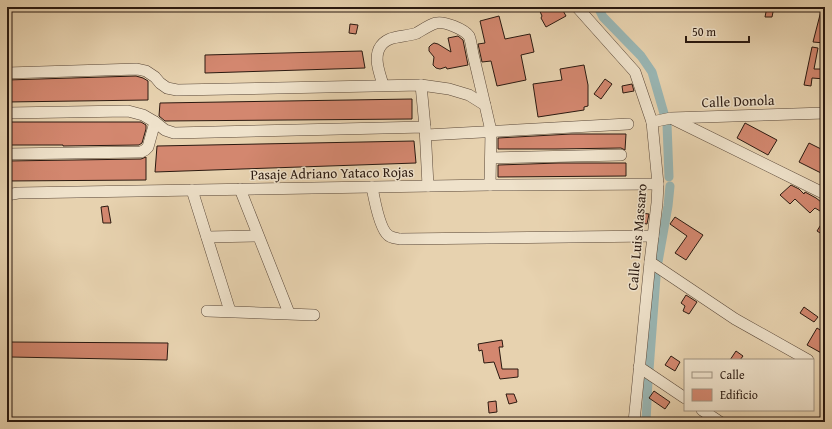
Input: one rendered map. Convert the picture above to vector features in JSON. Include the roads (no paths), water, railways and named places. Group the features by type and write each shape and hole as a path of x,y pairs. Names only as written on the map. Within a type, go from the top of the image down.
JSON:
{"street":[{"name":"Calle Luis Massaro","path":"578,7 635,72 652,122 658,184 657,202 634,422"},
{"path":"383,85 379,70 378,58 379,50 383,43 392,38 408,36 436,22 449,24 459,28 469,36 491,131 490,185"},
{"path":"7,73 137,69 146,71 155,76 160,83 167,88 177,90 421,85 449,89 469,95 485,105"},
{"path":"421,85 428,186"},
{"path":"7,113 128,111 143,115 165,130 174,133 491,131 628,124"},
{"name":"Calle Donola","path":"652,122 672,118 825,113"},
{"path":"672,118 825,194"},
{"path":"7,154 142,152 148,147 154,122"},
{"path":"490,158 621,155"},
{"name":"Pasaje Adriano Yataco Rojas","path":"7,195 18,193 240,189 658,184"},
{"path":"372,187 383,229 393,238 653,236"},
{"path":"240,189 289,314"},
{"path":"192,190 230,311"},
{"path":"207,237 258,236"},
{"path":"650,262 735,319 807,359"},
{"path":"207,311 314,315"},
{"path":"639,367 684,397"},
{"path":"704,411 720,422"}],"waterway":[{"path":"598,7 603,17 641,56 652,72 665,117"},
{"path":"667,124 669,177"},
{"path":"658,262 670,186"},
{"path":"649,370 656,277"},
{"path":"646,422 648,381"}]}
